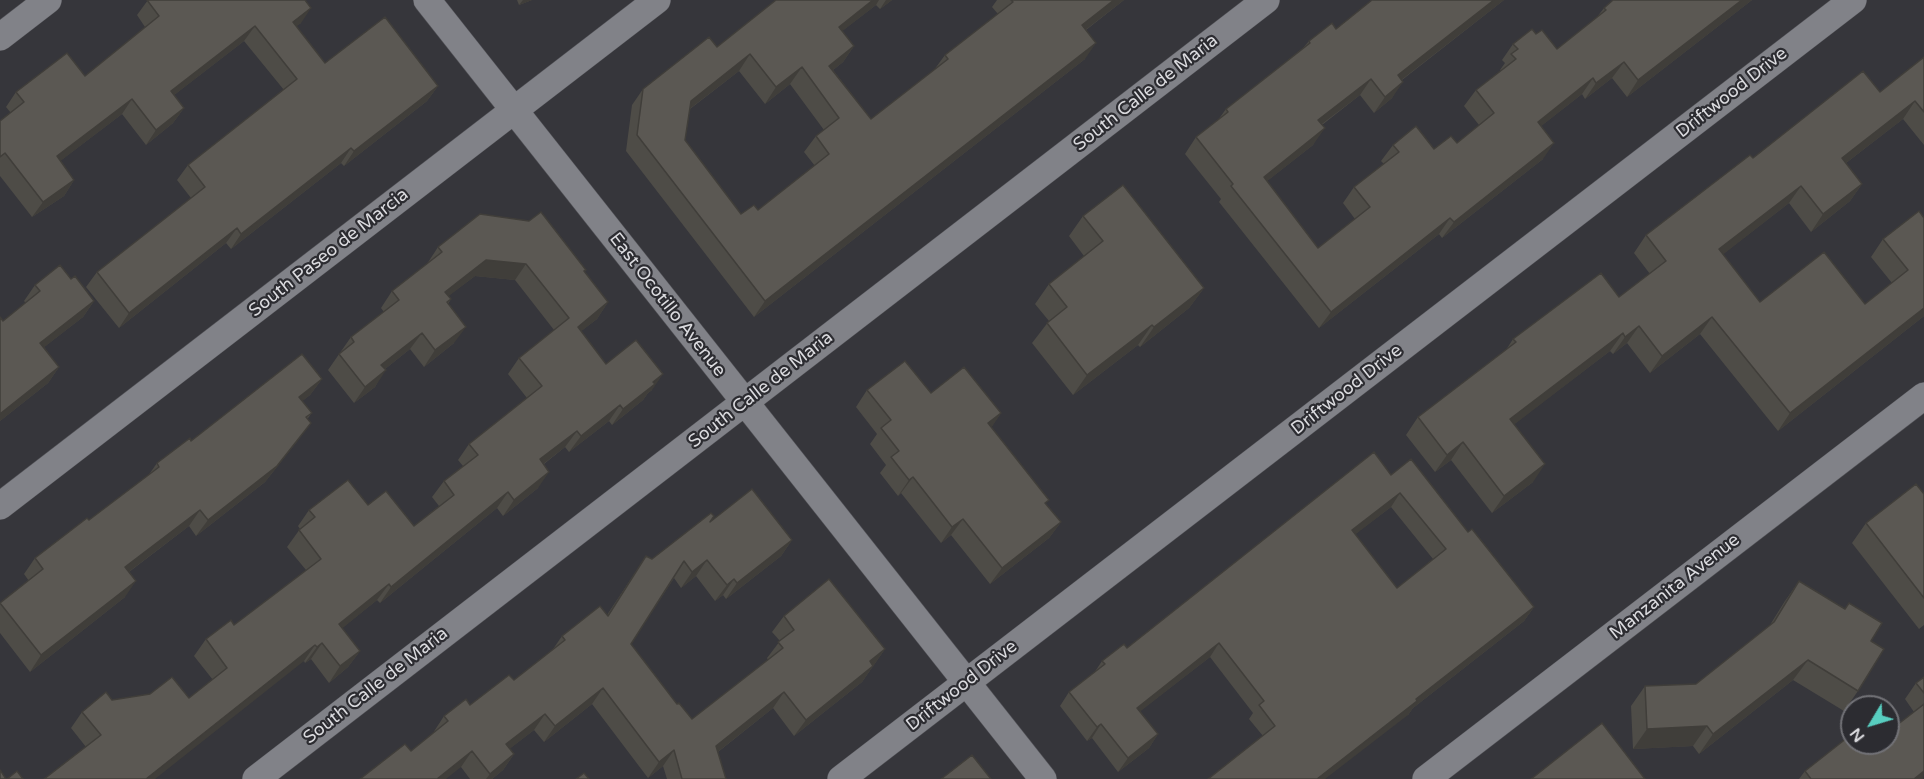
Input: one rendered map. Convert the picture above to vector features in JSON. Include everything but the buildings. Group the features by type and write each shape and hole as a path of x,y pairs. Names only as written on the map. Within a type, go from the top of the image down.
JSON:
{"street":[{"path":"0,37 48,0"},
{"name":"East Ocotillo Avenue","path":"427,0 1043,779"},
{"name":"South Paseo de Marcia","path":"0,506 657,0"},
{"name":"South Calle de Maria","path":"256,779 1266,0"},
{"name":"Driftwood Drive","path":"842,779 1853,0"},
{"name":"Manzanita Avenue","path":"1426,779 1924,396"}]}
